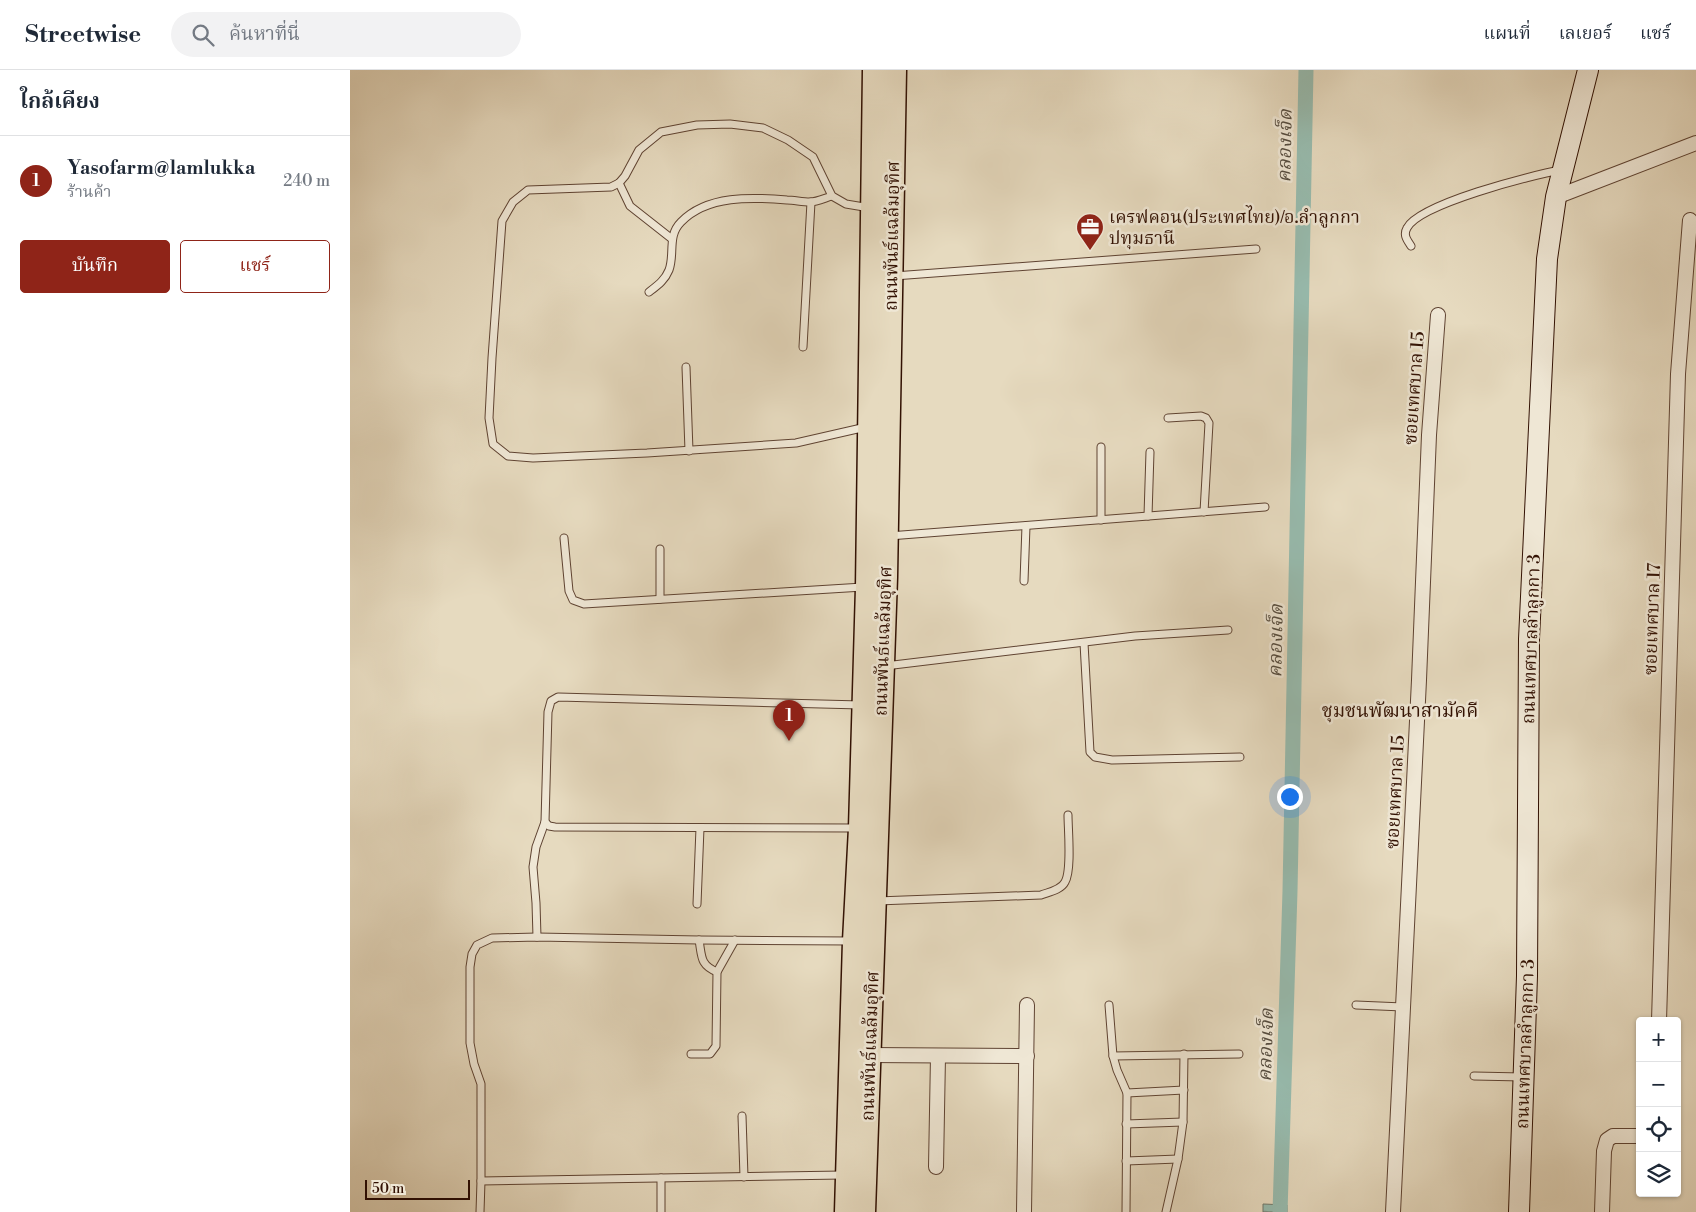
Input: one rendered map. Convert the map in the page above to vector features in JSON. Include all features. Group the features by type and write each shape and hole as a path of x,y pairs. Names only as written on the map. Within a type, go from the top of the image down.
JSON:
{"main road":[{"name":"ถนนพันธ์แฉล้มอุทิศ","path":"846,1212 867,587 874,70"},
{"name":"ถนนพันธ์แฉล้มอุทิศ","path":"864,1212 886,536 897,72"}],"street":[{"name":"ถนนเทศบาลลำลูกกา 3","path":"1520,1212 1528,966 1529,639 1547,260 1556,197 1588,70"},
{"path":"1556,197 1696,143"},
{"name":"ซอยเทศบาล 17","path":"1659,1017 1678,384 1690,220"},
{"name":"ซอยเทศบาล 15","path":"1393,1212 1429,435 1438,315"},
{"path":"1024,1212 1028,1004"},
{"path":"870,1055 1026,1056"},
{"path":"936,1168 938,1056"},
{"path":"1602,1212 1604,1151 1607,1140 1613,1136 1636,1136"}],"lane":[{"path":"869,426 796,443 689,451 533,458 508,456 493,444 489,418 502,221 513,202 528,190 611,187 619,183 625,176 639,150 662,132 697,125 730,124 763,128 788,140 813,157 832,196 846,204 872,208"},
{"path":"1410,246 1405,235 1406,230 1414,219 1428,210 1530,176 1563,169"},
{"path":"619,183 630,206 672,240"},
{"path":"649,292 663,282 670,268 672,240 679,224 692,212 711,203 742,199 786,199 811,202 832,196"},
{"path":"803,347 811,202"},
{"path":"891,276 1256,249"},
{"path":"686,367 689,451"},
{"path":"1168,418 1201,416 1206,418 1209,423 1204,512"},
{"path":"1101,447 1101,520"},
{"path":"1148,516 1150,452"},
{"path":"886,536 1265,507"},
{"path":"1024,581 1026,526"},
{"path":"564,538 569,591 574,600 584,604 867,587"},
{"path":"660,550 660,599"},
{"path":"882,666 1135,636 1228,630"},
{"path":"1084,643 1090,752 1095,757 1112,760 1240,757"},
{"path":"537,937 533,867 536,847 545,822 548,712 551,700 558,697 864,705"},
{"path":"874,901 1041,895 1057,890 1065,883 1069,868 1068,815"},
{"path":"545,822 549,826 555,827 860,828"},
{"path":"697,904 700,828"},
{"path":"480,1212 481,1084 474,1064 470,1043 470,967 472,954 477,945 492,938 537,937 854,940"},
{"path":"699,940 702,960 706,968 717,972"},
{"path":"691,1054 710,1054 716,1046 717,972 735,940"},
{"path":"1356,1004 1403,1007"},
{"path":"1109,1006 1113,1056 1127,1093 1126,1212"},
{"path":"1166,1212 1178,1159 1183,1122 1184,1054"},
{"path":"1113,1056 1239,1054"},
{"path":"1474,1076 1524,1077"},
{"path":"1127,1093 1184,1090"},
{"path":"742,1116 744,1177"},
{"path":"1126,1124 1183,1122"},
{"path":"1126,1161 1178,1159"},
{"path":"481,1181 848,1175"},
{"path":"660,1178 661,1212"}],"water":[{"path":"1263,1204 1287,1205 1287,1212 1263,1212"}],"waterway":[{"name":"คลองเจ็ด","path":"1280,1212 1290,891 1306,70"}],"place":[{"name":"เครฟคอน(ประเทศไทย)/อ.ลำลูกกา ปทุมธานี","path":"1090,251"},
{"name":"Yasofarm@lamlukka","path":"789,741"}],"district":[{"name":"ชุมชนพัฒนาสามัคคี","path":"1400,710"}]}
